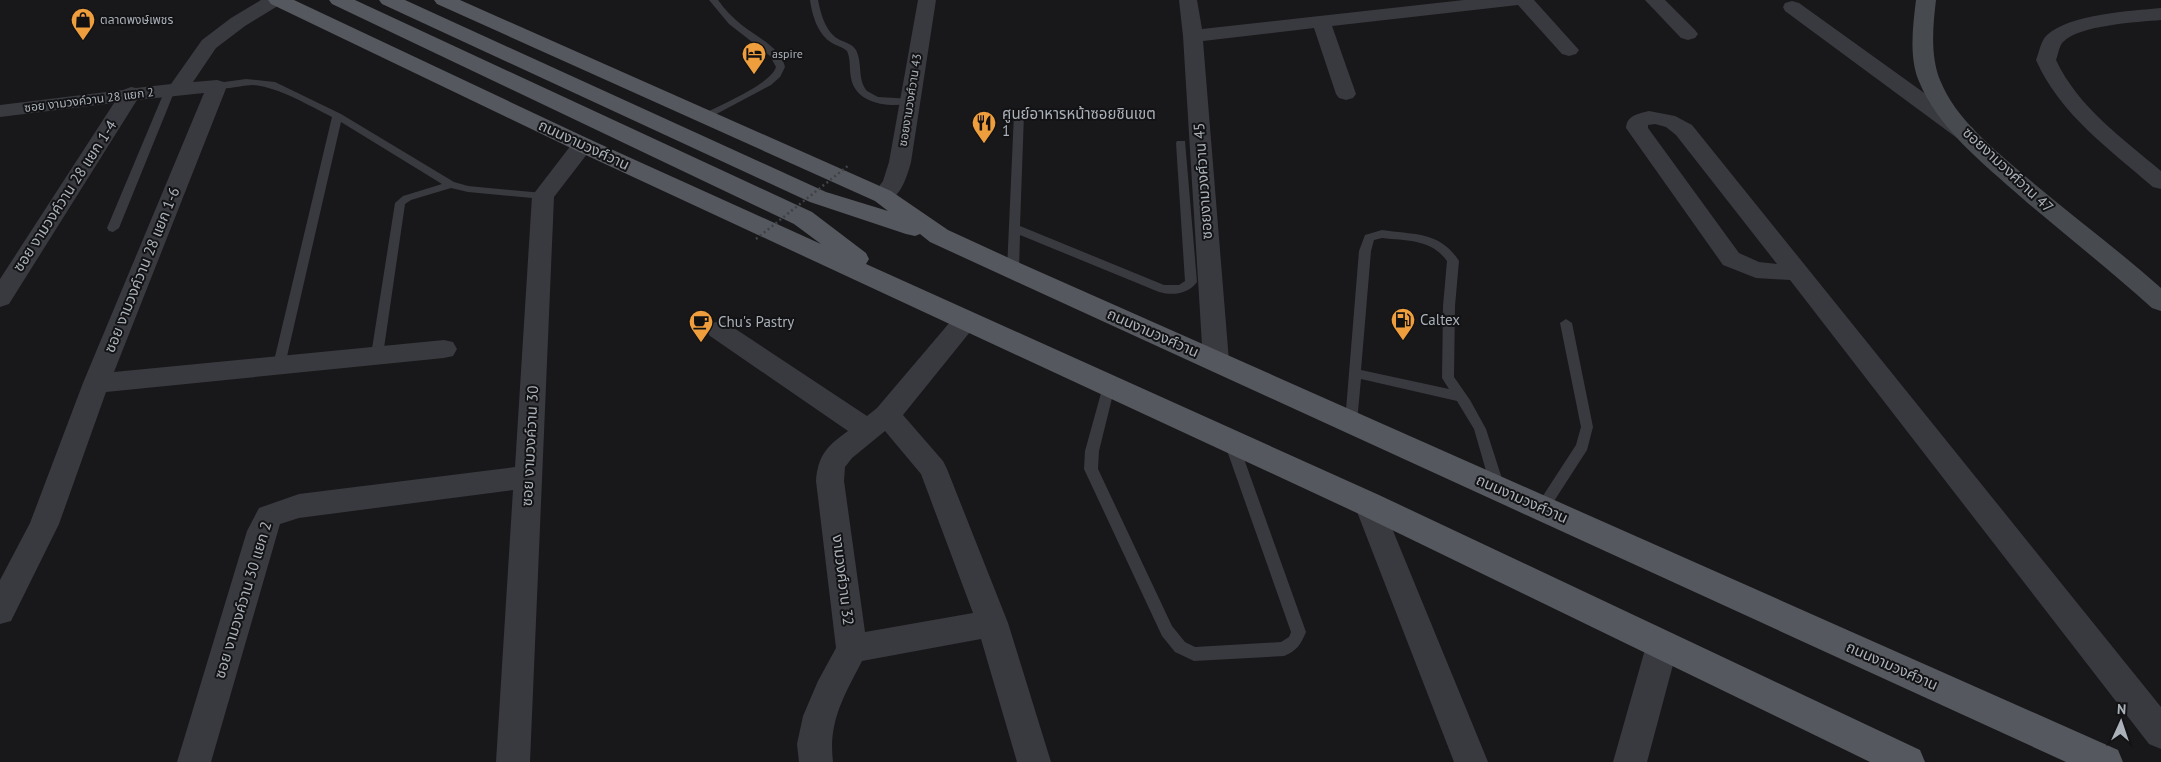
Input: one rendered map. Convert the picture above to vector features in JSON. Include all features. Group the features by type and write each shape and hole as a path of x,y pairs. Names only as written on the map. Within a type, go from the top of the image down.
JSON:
{"main road":[{"name":"ถนนงามวงศ์วาน","path":"278,0 583,145 1368,504 1907,762"},
{"name":"ถนนงามวงศ์วาน","path":"339,0 803,218 891,286"},
{"name":"ถนนงามวงศ์วาน","path":"389,0 818,197 939,236 2105,762"},
{"name":"ถนนงามวงศ์วาน","path":"457,2 883,196 939,236"}],"street":[{"path":"174,90 209,44 238,22 274,0"},
{"name":"ซอยงามวงศ์วาน 43","path":"883,196 894,182 900,162 927,0"},
{"name":"ซอยงามวงศ์วาน 45","path":"1188,0 1193,36 1216,362"},
{"path":"1329,0 1330,20 1346,94"},
{"path":"1193,36 1512,0"},
{"path":"1524,0 1569,50"},
{"path":"1654,0 1688,34"},
{"name":"ซอยงามวงศ์วาน 47","path":"1926,0 1923,28 1929,78 1946,109 1970,137 2018,181 2161,302"},
{"path":"1792,7 1970,137"},
{"path":"2161,14 2126,17 2077,26 2054,39 2046,60 2056,82 2092,124 2161,182"},
{"path":"174,90 217,86"},
{"name":"ซอย งามวงค์วาน 28 แยก 1-6","path":"0,611 44,524 96,383 217,86"},
{"name":"ซอย งามวงค์วาน 28 แยก 2","path":"0,111 131,93 174,90"},
{"name":"ซอย งามวงค์วาน 28 แยก 1-4","path":"0,298 131,93"},
{"path":"1796,272 1767,273 1751,270 1731,259 1637,128 1637,122 1643,118 1664,118 1676,123 1684,130 2161,733"},
{"path":"543,196 583,145"},
{"name":"ซอย งามวงค์วาน 30","path":"513,762 543,196"},
{"name":"งามวงศ์วาน 32","path":"852,649 830,482 831,465 842,450 877,422 965,321"},
{"path":"719,330 877,422 933,469 992,623 1034,762"},
{"path":"96,383 444,349"},
{"name":"ซอย งามวงค์วาน 30 แยก 2","path":"194,762 262,531 269,516 299,506 528,477"},
{"path":"1368,504 1471,762"},
{"path":"816,762 814,744 819,716 829,692 852,649 992,623"},
{"path":"1630,762 1662,646"}],"lane":[{"path":"707,116 768,83 776,76 780,68 780,64 775,57 738,26 713,0"},
{"path":"814,0 815,12 822,26 834,40 849,47 855,58 854,73 857,89 867,98 910,101"},
{"path":"217,86 246,82 272,84 337,116 451,185 468,189 543,196"},
{"path":"113,228 174,90"},
{"path":"1013,270 1019,114"},
{"path":"279,365 337,116"},
{"path":"1014,228 1163,288 1182,289 1191,282 1181,144"},
{"path":"376,356 400,203 407,198 451,185"},
{"path":"1351,422 1365,250 1370,238 1382,234 1432,241 1445,250 1454,261 1449,306 1448,378 1462,397 1480,429 1498,488"},
{"path":"1542,508 1582,446 1587,427 1566,323"},
{"path":"1356,372 1462,397"},
{"path":"1109,386 1092,451 1091,469 1167,631 1180,647 1194,654 1284,649 1294,642 1299,632 1231,441"}],"path":[{"path":"756,239 849,165"}],"place":[{"name":"ตลาดพงษ์เพชร","path":"83,41"},
{"name":"aspire","path":"754,75"},
{"name":"ศูนย์อาหารหน้าซอยชินเขต 1","path":"984,144"},
{"name":"Caltex","path":"1403,341"},
{"name":"Chu's Pastry","path":"701,343"}]}
